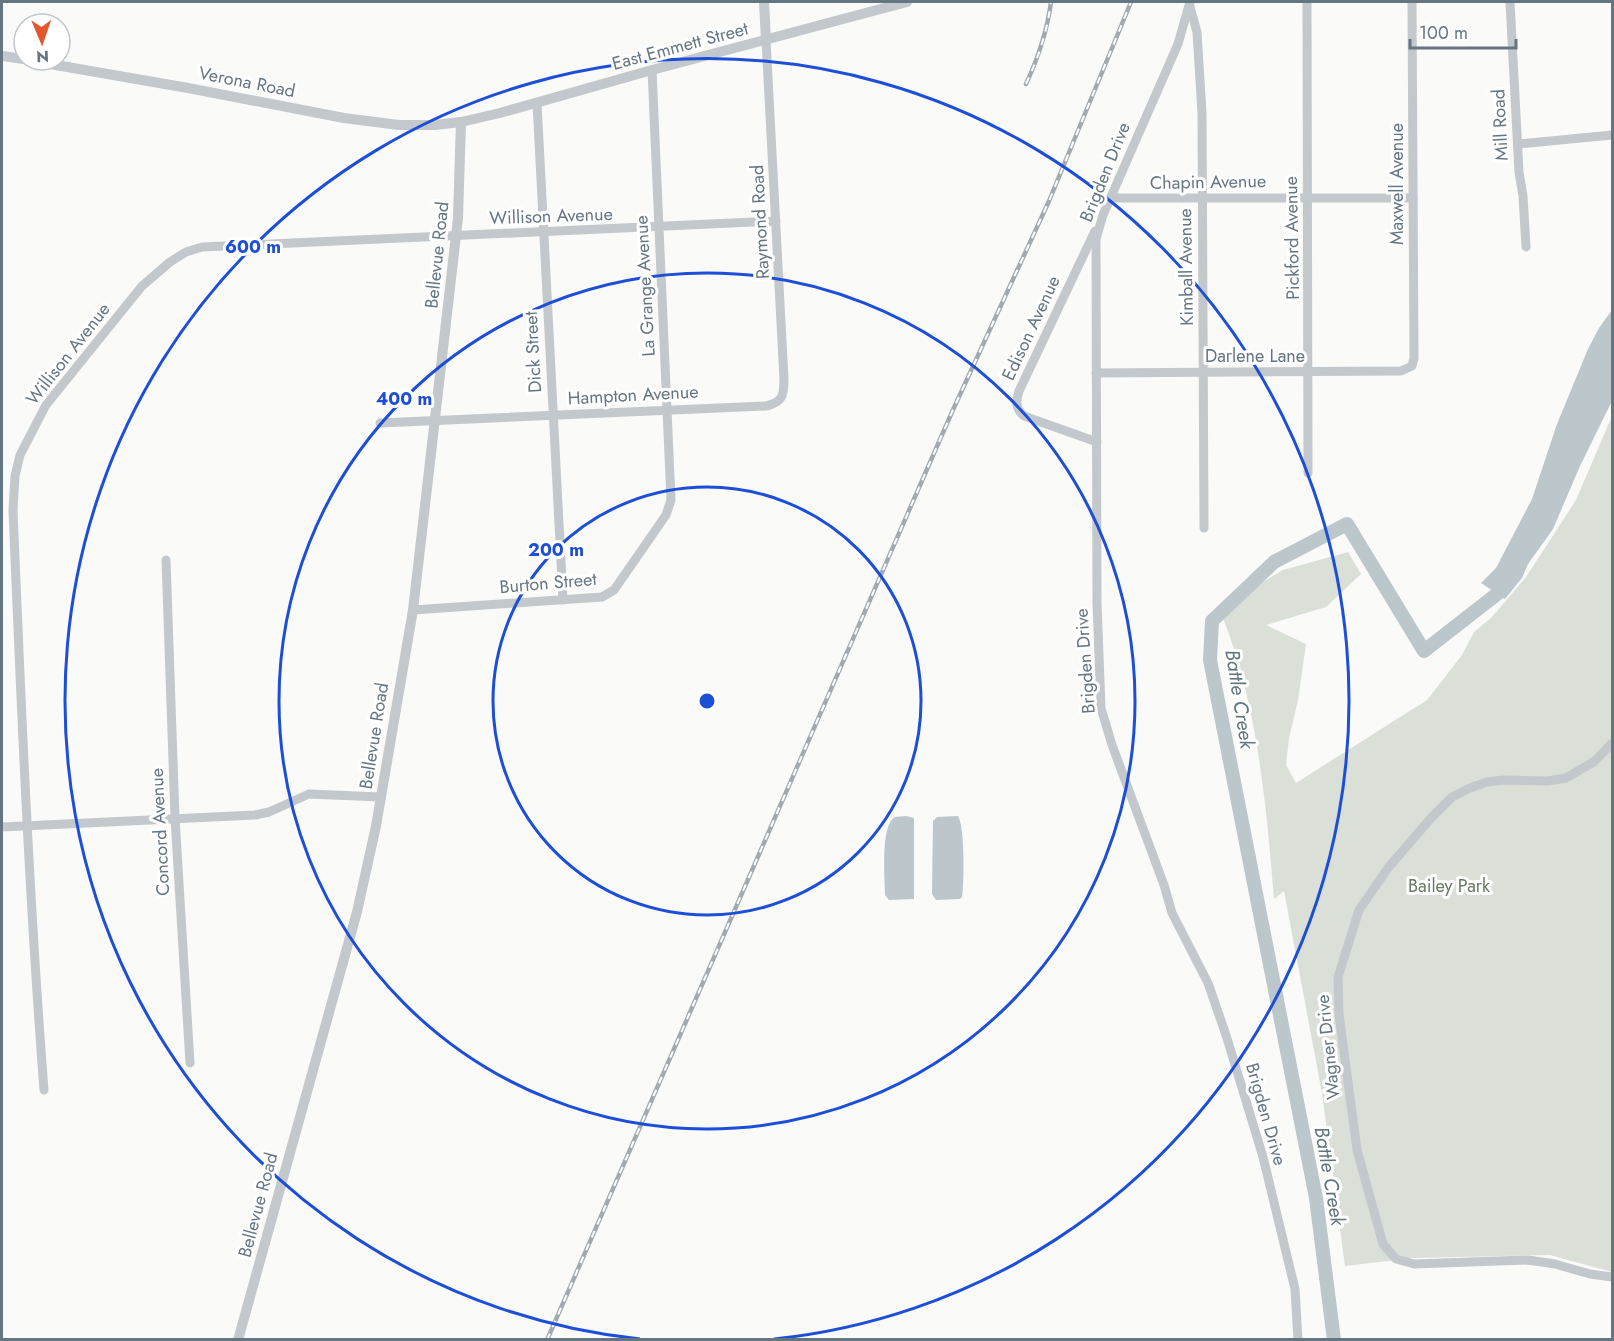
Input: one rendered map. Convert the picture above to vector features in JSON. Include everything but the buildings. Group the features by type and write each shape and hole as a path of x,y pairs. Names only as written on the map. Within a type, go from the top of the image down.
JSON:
{"street":[{"path":"764,2 766,40"},
{"name":"East Emmett Street","path":"461,122 907,2"},
{"name":"Pickford Avenue","path":"1307,2 1308,474"},
{"name":"Maxwell Avenue","path":"1412,2 1414,358 1412,366"},
{"name":"Mill Road","path":"1510,2 1519,172 1526,247"},
{"name":"Brigden Drive","path":"1190,4 1178,44 1110,198 1096,239 1097,603 1101,708 1172,913 1208,983 1226,1035 1263,1157 1295,1289 1298,1340"},
{"name":"Kimball Avenue","path":"1190,4 1197,32 1202,113 1204,528"},
{"name":"Raymond Road","path":"766,40 784,379 783,396 779,401"},
{"name":"Verona Road","path":"72,68 344,118 399,125 461,122"},
{"name":"La Grange Avenue","path":"652,70 671,500"},
{"name":"Dick Street","path":"537,103 563,600"},
{"name":"Bellevue Road","path":"238,1340 357,912 376,826 413,610 460,189 461,122"},
{"path":"1518,144 1612,135"},
{"name":"Chapin Avenue","path":"1110,198 1202,200 1308,197 1413,198"},
{"name":"Edison Avenue","path":"1097,442 1024,416 1017,408 1016,402 1019,390 1103,215"},
{"name":"Willison Avenue","path":"44,1090 27,826 13,510 15,476 20,454 46,405 142,286 170,262 186,252 202,247 776,221"},
{"name":"Darlene Lane","path":"1096,373 1401,371 1412,366"},
{"name":"Hampton Avenue","path":"380,423 766,406 779,401"},
{"name":"Burton Street","path":"413,610 602,597 614,590 666,515 671,500"},
{"name":"Concord Avenue","path":"166,560 175,818 190,1062"},
{"name":"Wagner Drive","path":"1612,742 1595,761 1566,778 1548,781 1487,782 1452,797 1412,839 1373,888 1359,910 1338,977 1339,1014 1357,1150 1383,1244 1396,1259 1414,1264 1528,1260 1558,1264 1590,1274 1612,1277"},
{"path":"2,827 255,816 309,794 380,797"}],"green space":[{"name":"Bailey Park","path":"1612,416 1612,1272 1550,1255 1413,1258 1345,1266 1322,1093 1284,891 1274,899 1259,756 1245,686 1223,618 1246,592 1283,570 1348,552 1361,574 1326,607 1266,625 1306,644 1286,765 1296,783 1427,700 1462,655 1474,632 1492,617 1526,577 1576,500"}],"shaded area":[{"path":"1612,310 1612,401 1580,466 1553,529 1528,564 1522,578 1505,599 1481,583 1496,568 1532,499 1557,424 1588,349"},
{"path":"958,816 963,843 962,897 936,900 932,894 933,821 937,817"},
{"path":"895,817 914,818 914,899 889,900 885,895 885,841 890,822"}],"waterway":[{"name":"Battle Creek","path":"1334,1340 1316,1198 1210,660 1212,621 1274,562 1347,524 1424,651 1497,594 1506,580"}],"railway":[{"path":"1026,84 1042,44 1051,2"},
{"path":"547,1340 952,412 1049,201 1131,2"}]}
